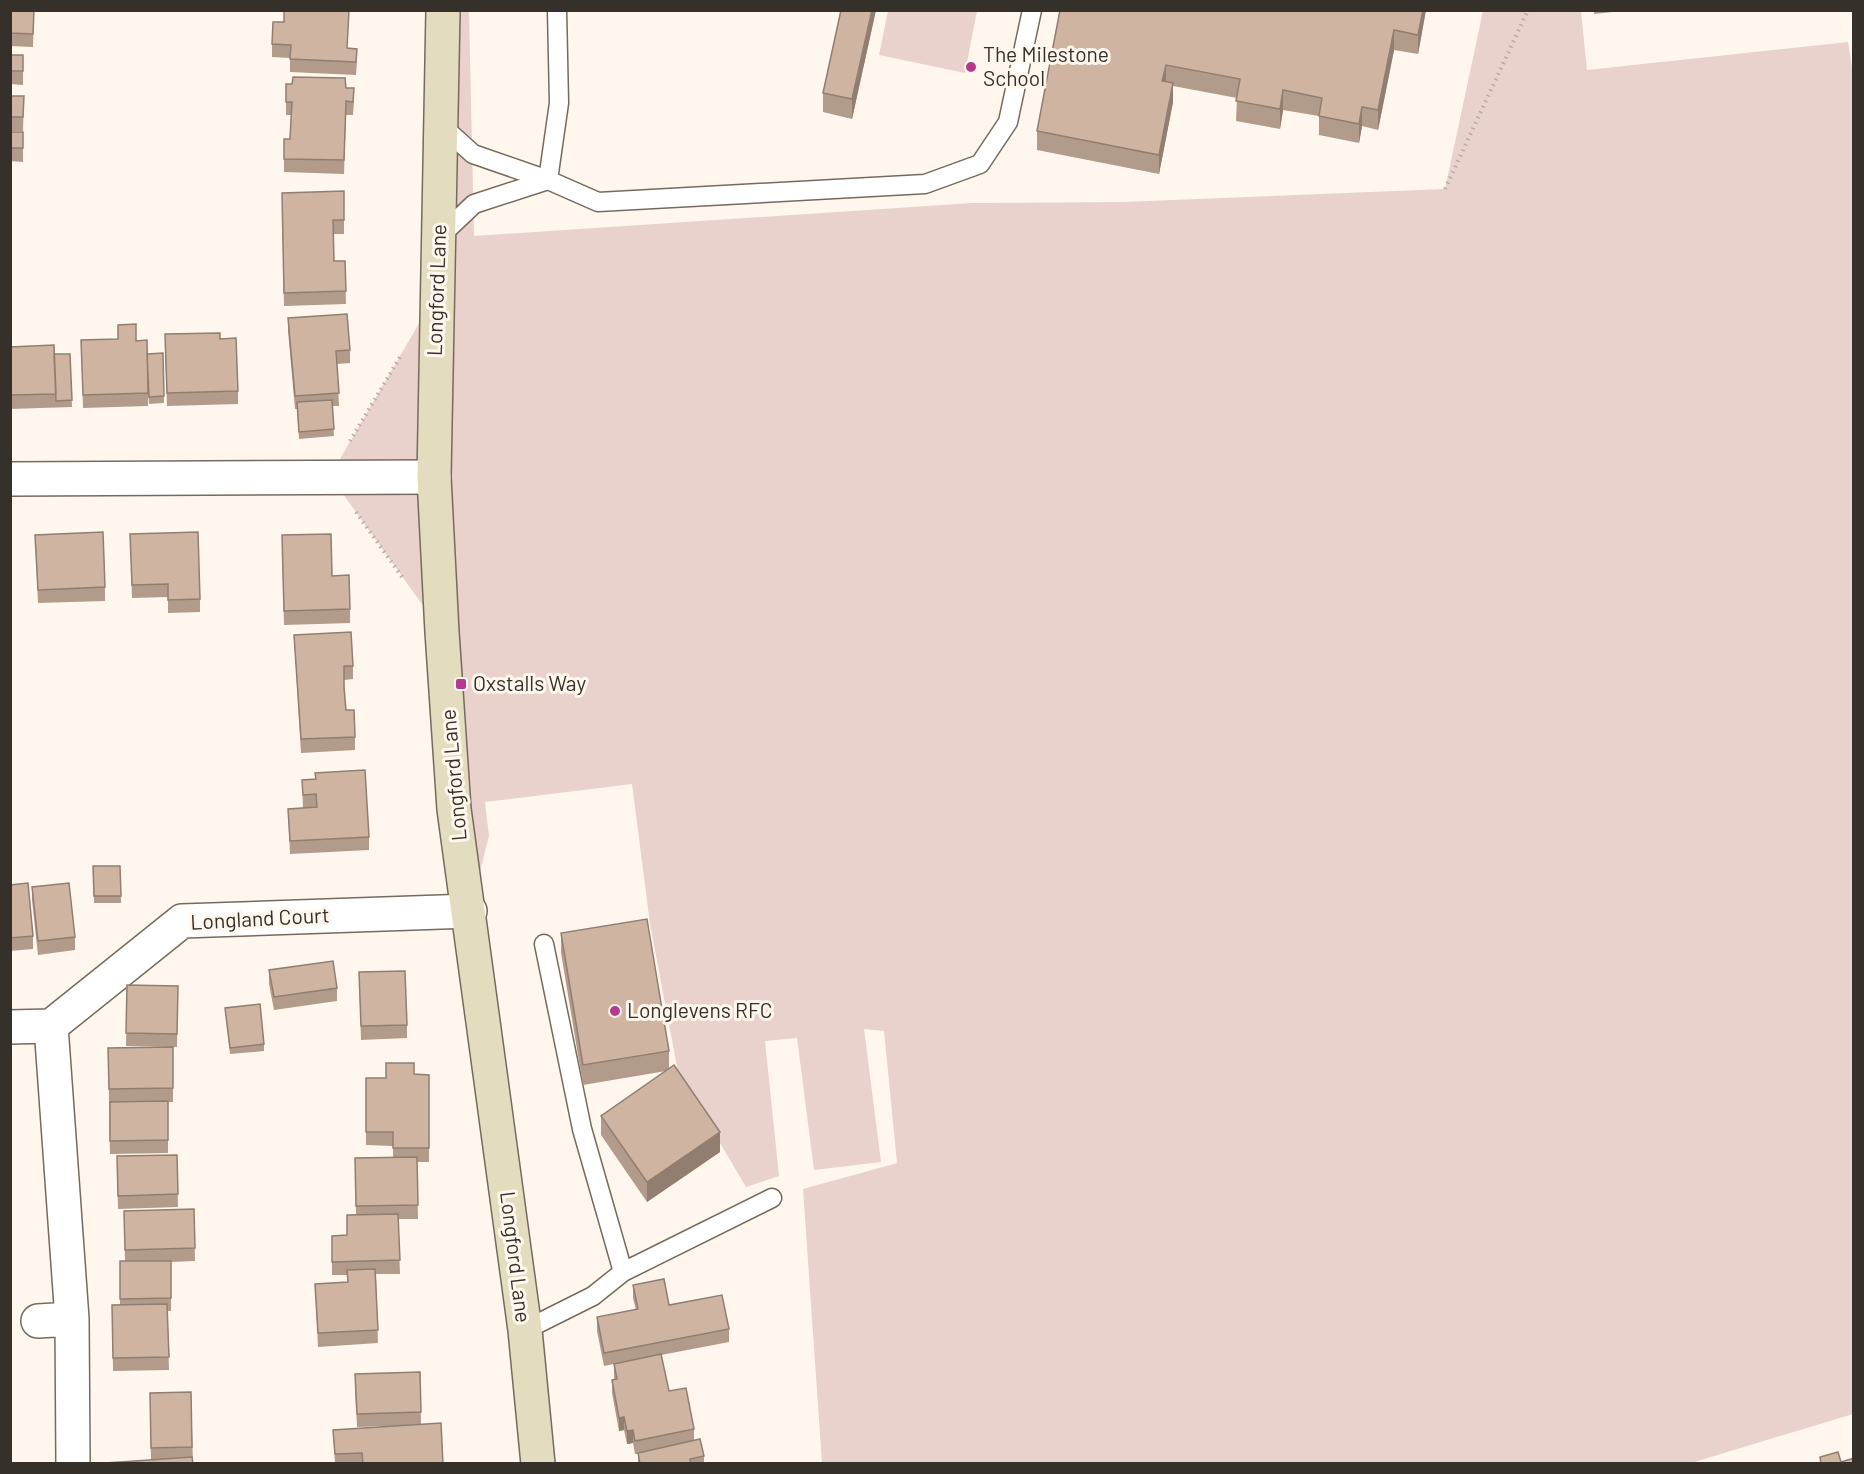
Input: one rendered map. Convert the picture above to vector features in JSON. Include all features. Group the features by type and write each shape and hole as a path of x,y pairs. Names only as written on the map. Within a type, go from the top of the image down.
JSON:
{"street":[{"name":"Longford Lane","path":"443,10 434,477 454,809 470,911 525,1330 538,1464"},
{"path":"10,479 434,477"},
{"name":"Longland Court","path":"51,1026 182,921 470,911"},
{"path":"10,1027 51,1026 72,1319 73,1464"},
{"path":"38,1321 72,1319"}],"lane":[{"path":"548,180 560,103 557,10"},
{"path":"442,126 473,154 548,180 598,202 925,184 980,164 1008,122 1032,10"},
{"path":"438,239 474,204 548,180"},
{"path":"544,944 582,1129 623,1272"},
{"path":"525,1330 593,1296 623,1272 772,1198"}],"path":[{"path":"1445,189 1528,10"}],"shaded area":[{"path":"443,11 469,11 474,236 972,203 1123,202 1445,189 1483,11 1581,11 1587,70 1848,42 1854,80 1853,1414 1688,1464 822,1463 803,1189 897,1163 884,1031 864,1029 881,1162 814,1170 797,1038 765,1041 779,1176 746,1187 678,1072 650,924 632,784 485,802 489,836 470,911 442,632 330,476 435,296"},
{"path":"888,11 977,11 965,73 879,55"}],"building":[{"path":"10,10 34,10 33,34 10,33"},
{"path":"284,10 349,10 347,48 357,49 356,62 290,59 291,45 272,44 273,22 284,22"},
{"path":"841,10 872,10 852,99 823,93"},
{"path":"1060,10 1423,10 1418,35 1394,30 1378,110 1362,107 1359,124 1319,116 1322,98 1283,90 1280,109 1236,101 1240,79 1166,65 1162,81 1173,83 1159,155 1037,131"},
{"path":"10,55 23,55 23,71 10,71"},
{"path":"293,77 345,78 346,88 354,88 353,102 346,101 344,160 284,159 284,139 290,139 292,102 286,102 286,84 292,84"},
{"path":"10,96 24,96 23,117 10,117"},
{"path":"10,132 23,132 23,148 10,148"},
{"path":"344,191 344,220 333,220 334,261 345,261 346,291 284,293 282,193"},
{"path":"347,314 350,350 336,351 339,393 295,396 288,318"},
{"path":"136,324 136,341 147,340 148,393 83,395 81,340 118,339 118,325"},
{"path":"220,333 220,339 236,338 238,391 167,393 165,334"},
{"path":"54,345 56,394 10,395 10,347"},
{"path":"163,353 164,396 149,397 147,354"},
{"path":"54,354 70,354 72,400 56,401"},
{"path":"332,400 334,429 299,432 297,402"},
{"path":"103,532 105,587 38,590 35,535"},
{"path":"198,532 200,599 168,600 168,584 132,585 130,534"},
{"path":"331,534 332,576 349,575 350,609 284,611 282,535"},
{"path":"351,632 353,666 344,666 344,688 346,710 354,710 355,737 301,739 294,635"},
{"path":"365,770 369,837 290,841 288,809 317,807 316,794 303,795 302,780 316,779 315,773"},
{"path":"93,866 120,866 121,896 94,896"},
{"path":"28,883 33,936 10,938 10,885"},
{"path":"69,883 75,937 38,941 32,887"},
{"name":"Longlevens RFC","path":"647,919 669,1051 583,1065 561,933"},
{"path":"333,961 337,988 274,997 269,970"},
{"path":"405,971 407,1025 361,1026 359,972"},
{"path":"127,985 178,986 177,1034 126,1033"},
{"path":"260,1004 264,1044 230,1048 225,1008"},
{"path":"173,1047 173,1088 109,1089 108,1048"},
{"path":"386,1063 414,1063 414,1074 429,1075 429,1148 393,1148 393,1132 366,1132 366,1078 386,1078"},
{"path":"674,1065 720,1132 647,1182 601,1116"},
{"path":"168,1101 168,1140 110,1141 110,1102"},
{"path":"177,1155 178,1194 118,1196 117,1156"},
{"path":"417,1157 418,1205 356,1206 355,1158"},
{"path":"194,1209 195,1248 125,1250 124,1211"},
{"path":"398,1214 400,1260 332,1262 332,1236 347,1235 347,1215"},
{"path":"120,1261 171,1261 171,1298 120,1299"},
{"path":"375,1269 378,1330 318,1333 315,1284 348,1282 347,1270"},
{"path":"664,1279 669,1305 722,1295 729,1329 604,1353 597,1317 638,1309 633,1285"},
{"path":"167,1304 169,1357 113,1358 112,1305"},
{"path":"661,1354 669,1391 686,1388 694,1429 635,1441 633,1430 627,1431 624,1417 619,1418 612,1380 617,1379 614,1364"},
{"path":"420,1372 421,1412 357,1414 355,1374"},
{"path":"191,1392 192,1447 151,1448 150,1393"},
{"path":"441,1423 443,1464 363,1464 362,1453 335,1454 333,1430"},
{"path":"700,1439 704,1456 690,1459 691,1464 640,1464 638,1453"},
{"path":"1838,1452 1841,1462 1854,1458 1854,1464 1821,1464 1820,1457"},
{"path":"192,1457 193,1464 106,1464 106,1463"}],"place":[{"name":"The Milestone School","path":"971,67"},
{"name":"Oxstalls Way","path":"461,684"},
{"name":"Longlevens RFC","path":"615,1011"}]}
